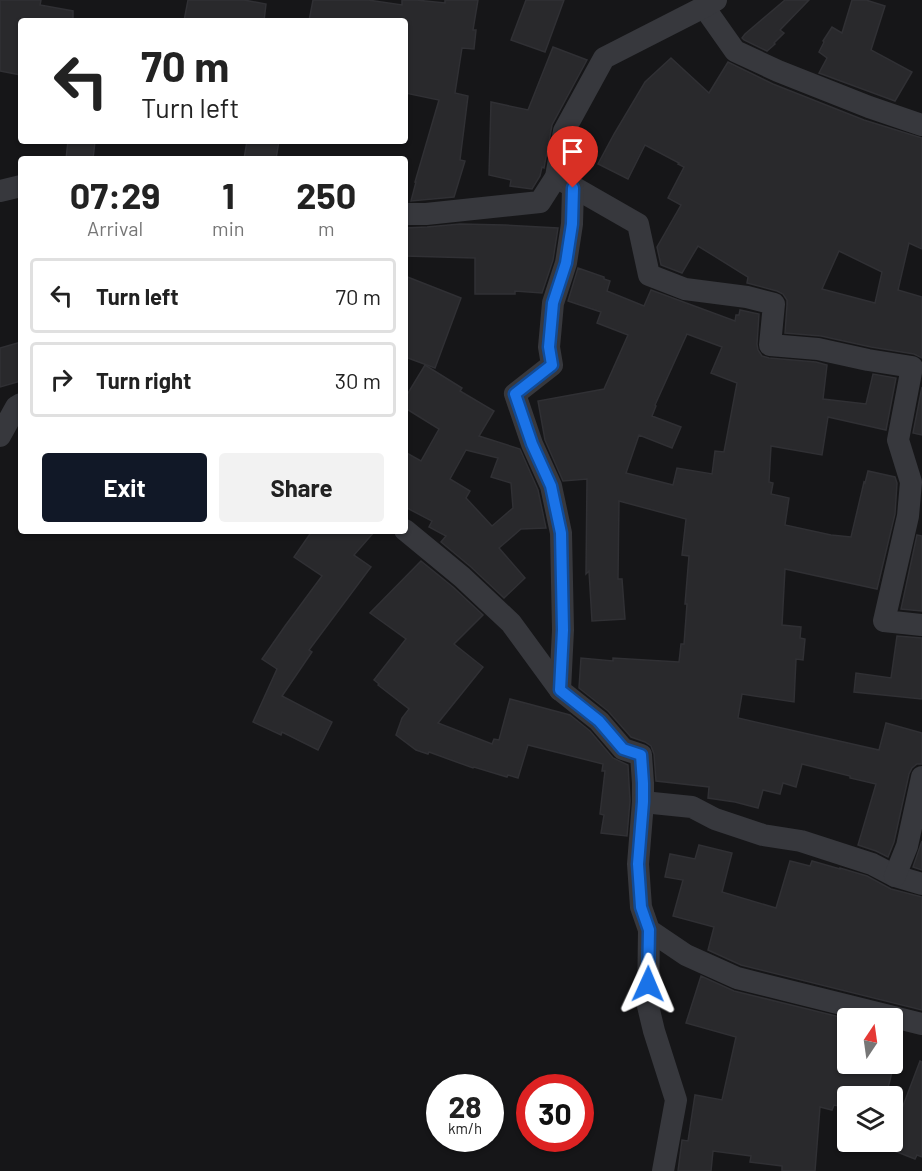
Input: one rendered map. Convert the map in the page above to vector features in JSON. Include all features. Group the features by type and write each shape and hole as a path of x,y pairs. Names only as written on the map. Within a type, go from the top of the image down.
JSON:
{"street":[{"path":"560,690 563,630 561,533 551,486 532,444 515,394 552,365 549,347 553,303 566,263 572,224 565,183 564,131 604,58 710,4 735,51 778,71 922,125"},
{"path":"408,214 540,202 565,183"},
{"path":"565,183 638,224 648,275 685,289 747,297 774,304 770,345 818,349 912,367 898,440 911,482 915,516 884,621 922,626"},
{"path":"0,191 18,187"},
{"path":"0,436 18,406"},
{"path":"408,532 462,577 511,623 560,690 599,721 623,749 641,755 643,802 638,864 641,907 649,930 648,1006 676,1100 663,1171"},
{"path":"895,876 907,846 922,777"},
{"path":"643,802 692,807 715,819 763,835 801,840 922,884"},
{"path":"649,930 686,955 737,978 922,1024"}],"building":[{"path":"0,0 41,0 40,5 73,11 73,18 18,18 18,74 0,71"},
{"path":"188,0 244,0 266,4 264,18 185,18"},
{"path":"313,0 368,0 402,5 402,0 445,3 445,0 478,0 473,30 476,30 474,49 462,48 455,93 468,96 460,160 465,161 454,197 411,201 439,100 408,94 408,18 310,18"},
{"path":"526,0 564,0 545,52 511,40"},
{"path":"785,0 809,0 780,30 784,33 775,44 767,51 742,38 745,34"},
{"path":"852,0 866,0 885,6 871,50 912,72 895,101 819,73 827,58 819,52 823,41 832,27 842,33"},
{"path":"553,47 587,60 552,125 544,168 542,167 540,176 532,189 510,186 511,180 489,175 491,102 528,110"},
{"path":"671,58 709,93 728,62 773,84 864,120 922,138 922,249 909,243 898,290 922,297 922,358 914,354 821,336 785,333 787,300 783,294 747,283 748,277 698,246 682,273 661,265 657,247 681,205 668,198 684,167 645,145 628,179 598,164 645,82","holes":["839,251 882,272 875,303 822,289"]},
{"path":"68,144 95,144 93,156 66,156"},
{"path":"246,144 278,144 276,156 244,156"},
{"path":"460,224 558,228 553,260 542,293 515,291 515,294 475,294 475,258 408,256 408,228"},
{"path":"578,268 610,281 607,291 644,306 651,290 735,321 740,310 759,314 757,344 762,356 827,365 823,399 866,404 873,374 896,378 886,430 828,417 822,455 771,446 769,482 773,483 771,494 789,498 785,525 851,537 868,471 895,477 897,483 895,514 877,589 785,569 782,625 801,627 800,638 805,639 803,660 796,659 794,702 742,694 738,718 879,750 886,723 922,733 922,764 917,764 909,774 894,842 888,857 858,845 876,784 802,764 796,787 783,783 780,794 763,790 758,808 708,798 709,787 656,781 654,754 651,746 631,737 608,711 579,688 581,658 679,662 681,644 684,644 689,556 682,555 686,519 619,501 618,579 622,579 625,619 592,621 589,571 586,574 587,479 563,481 545,440 538,401 604,389 628,335 597,323 601,312 568,301","holes":["687,334 722,347 711,373 737,383 724,452 715,451 712,474 677,468 673,485 626,473 639,435 672,448 681,427 652,416"]},
{"path":"408,277 461,298 435,368 408,358"},
{"path":"18,343 18,382 0,387 0,348"},
{"path":"425,365 462,388 460,391 494,411 479,436 520,449 538,490 546,528 521,529 499,548 525,578 504,598 441,542 446,536 429,527 432,521 408,509 408,454 421,461 439,429 408,410 408,393","holes":["466,450 498,458 491,477 511,483 513,508 492,526 466,498 470,491 450,479"]},
{"path":"922,387 922,435 913,433"},
{"path":"310,534 372,534 354,555 371,567 309,650 312,652 282,696 332,722 318,750 282,732 281,735 253,722 277,669 262,659 322,576 294,557"},
{"path":"917,535 922,536 922,611 901,609"},
{"path":"421,561 483,615 454,644 483,667 438,723 492,744 494,739 499,740 510,699 570,715 590,731 613,758 628,765 630,801 627,836 601,833 604,815 600,814 605,771 602,771 603,764 528,745 518,778 508,775 507,777 416,750 396,735 402,718 409,709 374,680 406,639 370,613"},
{"path":"897,636 922,638 922,699 854,692 856,673 891,678"},
{"path":"922,841 922,870 913,867"},
{"path":"699,845 732,853 722,892 776,908 790,861 810,866 812,861 840,868 867,876 891,889 922,897 922,1010 741,965 708,950 714,927 673,916 683,880 665,877 670,854 695,859"},
{"path":"701,976 734,991 837,1016 837,1074 892,1074 888,1086 837,1086 837,1106 834,1105 832,1110 820,1107 815,1171 782,1171 782,1166 750,1162 751,1156 713,1151 711,1171 678,1171 682,1140 688,1141 695,1095 722,1100 736,1037 686,1023"},
{"path":"920,1061 922,1062 922,1157 917,1155 915,1159 897,1152 903,1152 903,1106"}],"route":[{"path":"573,188 572,224 566,263 553,303 549,347 552,365 515,394 532,444 551,486 561,533 563,630 560,690 599,721 623,749 641,755 643,802 638,864 641,907 649,930 648,984"}]}
